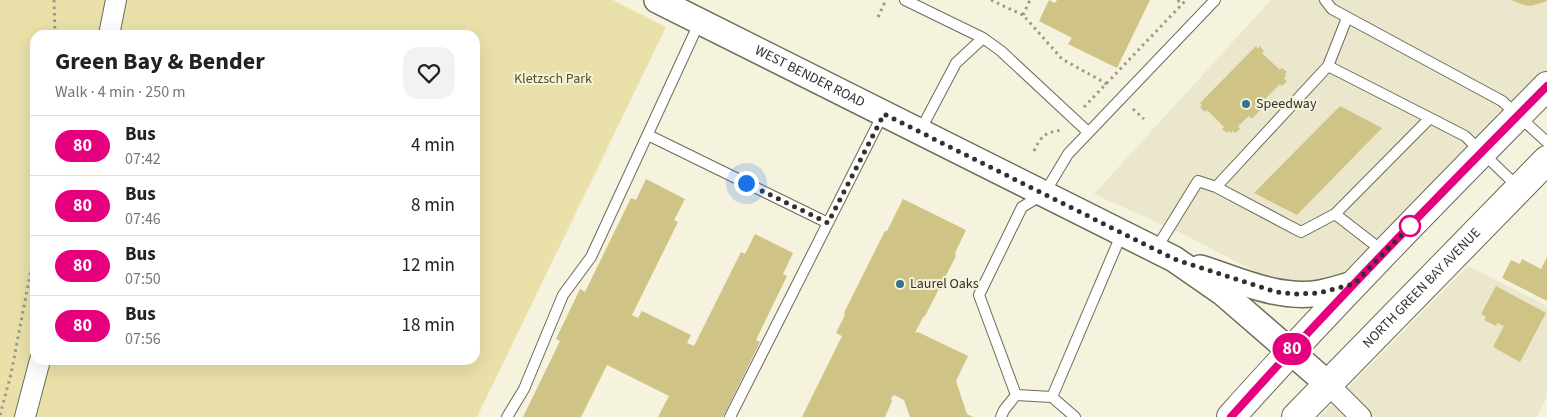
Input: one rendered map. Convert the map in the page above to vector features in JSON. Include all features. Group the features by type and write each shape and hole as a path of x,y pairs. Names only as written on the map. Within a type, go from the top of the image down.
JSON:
{"main road":[{"path":"1231,417 1290,351 1384,252 1547,86"},
{"name":"NORTH GREEN BAY AVENUE","path":"1296,417 1547,160"}],"street":[{"path":"110,30 116,0"},
{"name":"WEST BENDER ROAD","path":"657,0 1164,255 1223,293 1328,384 1361,417"},
{"path":"1164,255 1276,292 1295,294 1319,293 1354,284"},
{"path":"26,417 39,365"}],"lane":[{"path":"905,0 983,38 1001,51 1088,132"},
{"path":"1016,395 979,295 1022,207 1044,194 1068,154 1215,0"},
{"path":"1325,0 1332,9 1347,18 1502,101 1547,142"},
{"path":"1216,187 1328,66 1347,18"},
{"path":"508,417 524,389 563,295 592,257 700,21"},
{"path":"919,132 956,63 983,38"},
{"path":"1328,66 1465,136 1519,188"},
{"path":"730,417 884,114"},
{"path":"1164,255 1198,181 1216,187 1301,232 1335,214 1430,118"},
{"path":"648,135 828,223"},
{"path":"1335,214 1384,252"},
{"path":"1052,397 1122,233"},
{"path":"1016,395 1052,397 1075,417"},
{"path":"1001,417 1016,395"}],"path":[{"path":"54,0 55,30"},
{"path":"878,17 886,0"},
{"path":"991,0 1023,15 1062,59 1106,83"},
{"path":"1023,15 1030,0"},
{"path":"1178,0 1181,5"},
{"path":"1083,109 1186,0"},
{"path":"1034,152 1040,139 1045,135 1053,131 1063,130"},
{"path":"0,415 11,374 30,274"}],"shaded area":[{"path":"1271,0 1547,0 1547,73 1360,261 1332,279 1303,284 1272,280 1181,233 1094,194"},
{"path":"1468,266 1547,306 1547,396 1537,417 1319,417"}],"green space":[{"name":"Kletzsch Park","path":"0,0 613,0 666,27 477,417 0,417"}],"building":[{"path":"1049,0 1055,3 1057,0 1150,0 1117,68 1068,44 1072,38 1039,21"},
{"path":"1511,0 1547,0 1547,1 1531,6"},
{"path":"1256,46 1258,49 1260,46 1264,51 1262,53 1280,70 1282,68 1287,72 1284,79 1287,81 1282,86 1280,84 1259,105 1262,108 1252,119 1249,116 1238,126 1240,129 1235,133 1229,131 1227,133 1222,129 1224,127 1207,110 1205,112 1200,107 1202,105 1200,103"},
{"path":"1340,106 1382,128 1297,215 1254,193"},
{"path":"646,179 685,199 674,220 678,222 632,315 638,318 642,311 691,335 687,343 694,346 741,252 745,254 755,234 793,253 783,274 787,276 756,340 760,342 723,417 658,417 669,396 607,365 581,417 523,417 560,341 556,339 580,289 585,292 631,198 636,200"},
{"name":"Laurel Oaks","path":"903,199 966,230 955,253 956,256 915,333 918,332 968,356 956,381 967,414 973,417 910,417 904,400 894,395 891,398 892,401 885,417 802,417 842,336 836,333 845,315 844,313"},
{"path":"1547,257 1547,301 1502,278 1511,260 1520,264 1522,259 1541,269"},
{"path":"1496,286 1546,313 1520,362 1493,347 1504,326 1497,323 1496,326 1484,320 1486,317 1481,314"}],"bus line":[{"name":"80","path":"1231,417 1290,351 1547,86"}],"place":[{"name":"Speedway","path":"1246,104"},
{"name":"Laurel Oaks","path":"900,284"}],"route":[{"path":"746,183 828,223 884,114 1174,259 1276,292 1295,294 1319,293 1354,284 1410,226"}]}
